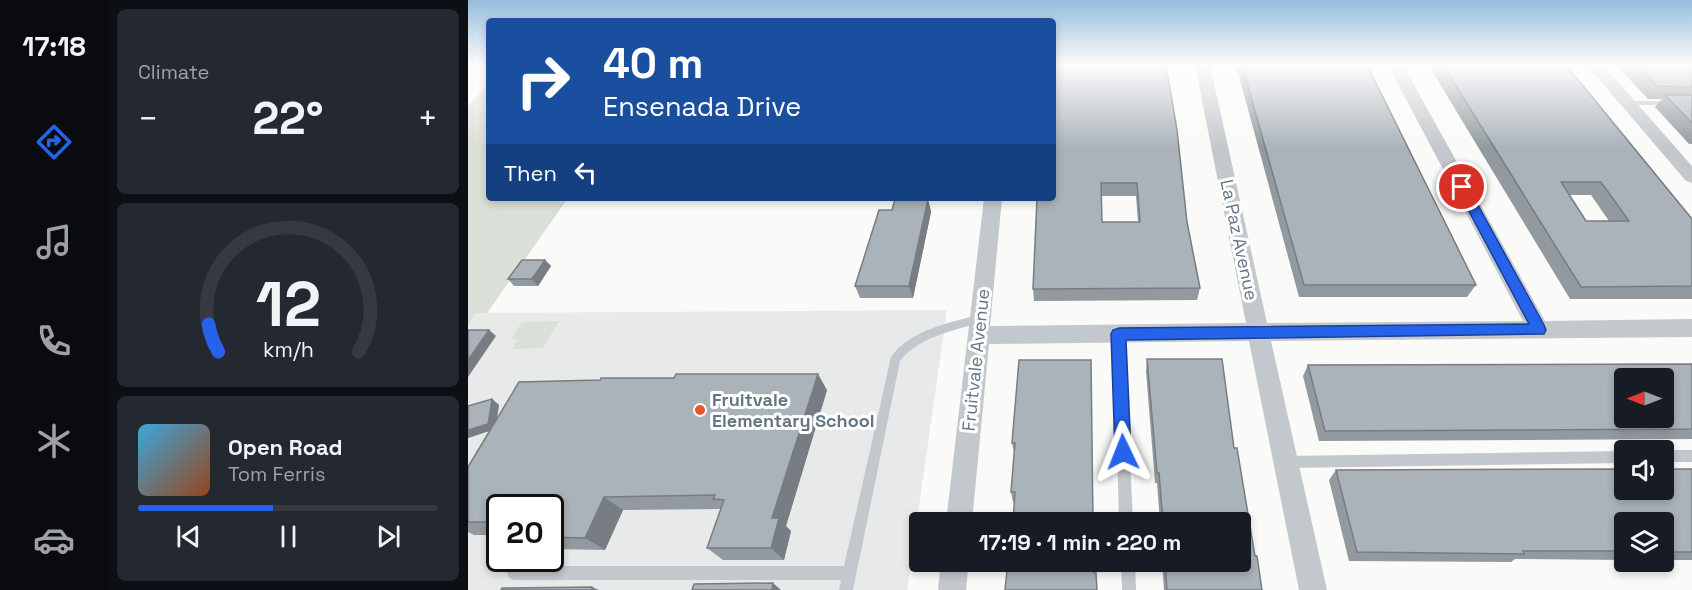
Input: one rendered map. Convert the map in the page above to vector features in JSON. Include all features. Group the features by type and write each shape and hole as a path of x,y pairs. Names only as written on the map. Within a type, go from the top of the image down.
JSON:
{"street":[{"name":"La Paz Avenue","path":"1208,93 1313,590"},
{"path":"1409,93 1539,330"},
{"path":"1618,93 1688,168"},
{"name":"Fruitvale Avenue","path":"960,512 993,201"},
{"path":"980,327 1119,334 1692,328"},
{"path":"952,590 954,572"}],"lane":[{"path":"1627,103 1692,103"},
{"path":"846,590 899,352 912,343 980,327"},
{"path":"1119,334 1126,512"},
{"path":"1674,456 1692,456"},
{"path":"1286,462 1614,457"},
{"path":"1128,572 1129,590"},
{"path":"514,573 850,573"}],"shaded area":[{"path":"481,93 486,93 486,201 566,201 487,313 476,313 468,325 468,106"},
{"name":"Fruitvale Elementary School","path":"947,310 918,512 909,512 910,572 907,590 468,590 468,313"},
{"path":"559,321 543,348 512,349 518,340 511,339 522,322"}],"building":[{"path":"1056,93 1171,93 1187,222 1200,288 1033,289 1037,201 1056,201","holes":["1101,183 1137,183 1140,222 1102,222"]},
{"path":"1250,93 1381,93 1476,285 1304,285"},
{"path":"1460,93 1589,93 1692,219 1692,286 1581,287","holes":["1561,182 1601,182 1629,221 1586,221"]},
{"path":"1665,95 1692,95 1692,123"},
{"path":"894,201 928,201 909,286 855,286 879,210 892,210"},
{"path":"522,260 545,260 532,279 508,279"},
{"path":"468,330 489,330 468,360"},
{"path":"1147,359 1222,359 1234,448 1237,448 1248,512 1162,512 1159,473 1157,473"},
{"path":"1019,360 1091,360 1093,512 1014,512 1015,492 1011,492 1015,443 1012,443"},
{"path":"1692,364 1692,429 1325,431 1308,365"},
{"path":"676,374 818,374 772,518 779,518 771,548 707,548 724,500 713,499 715,495 604,497 585,538 564,537 564,494 486,494 486,522 468,522 468,467 519,382 600,380 601,378 674,378"},
{"path":"492,399 488,424 468,430 468,406"},
{"path":"1614,469 1614,500 1674,500 1674,469 1692,469 1692,552 1674,552 1674,512 1614,512 1614,551 1523,551 1524,554 1357,552 1336,470"},
{"path":"1251,532 1262,590 1167,590 1166,572 1251,572"},
{"path":"1007,572 1096,573 1097,590 1005,590"},
{"path":"773,583 772,590 692,590 694,584"},
{"path":"592,587 591,590 501,590 502,588"}],"place":[{"name":"Fruitvale Elementary School","path":"700,410"}],"route":[{"path":"1123,452 1119,334 1539,330 1462,187"}]}
